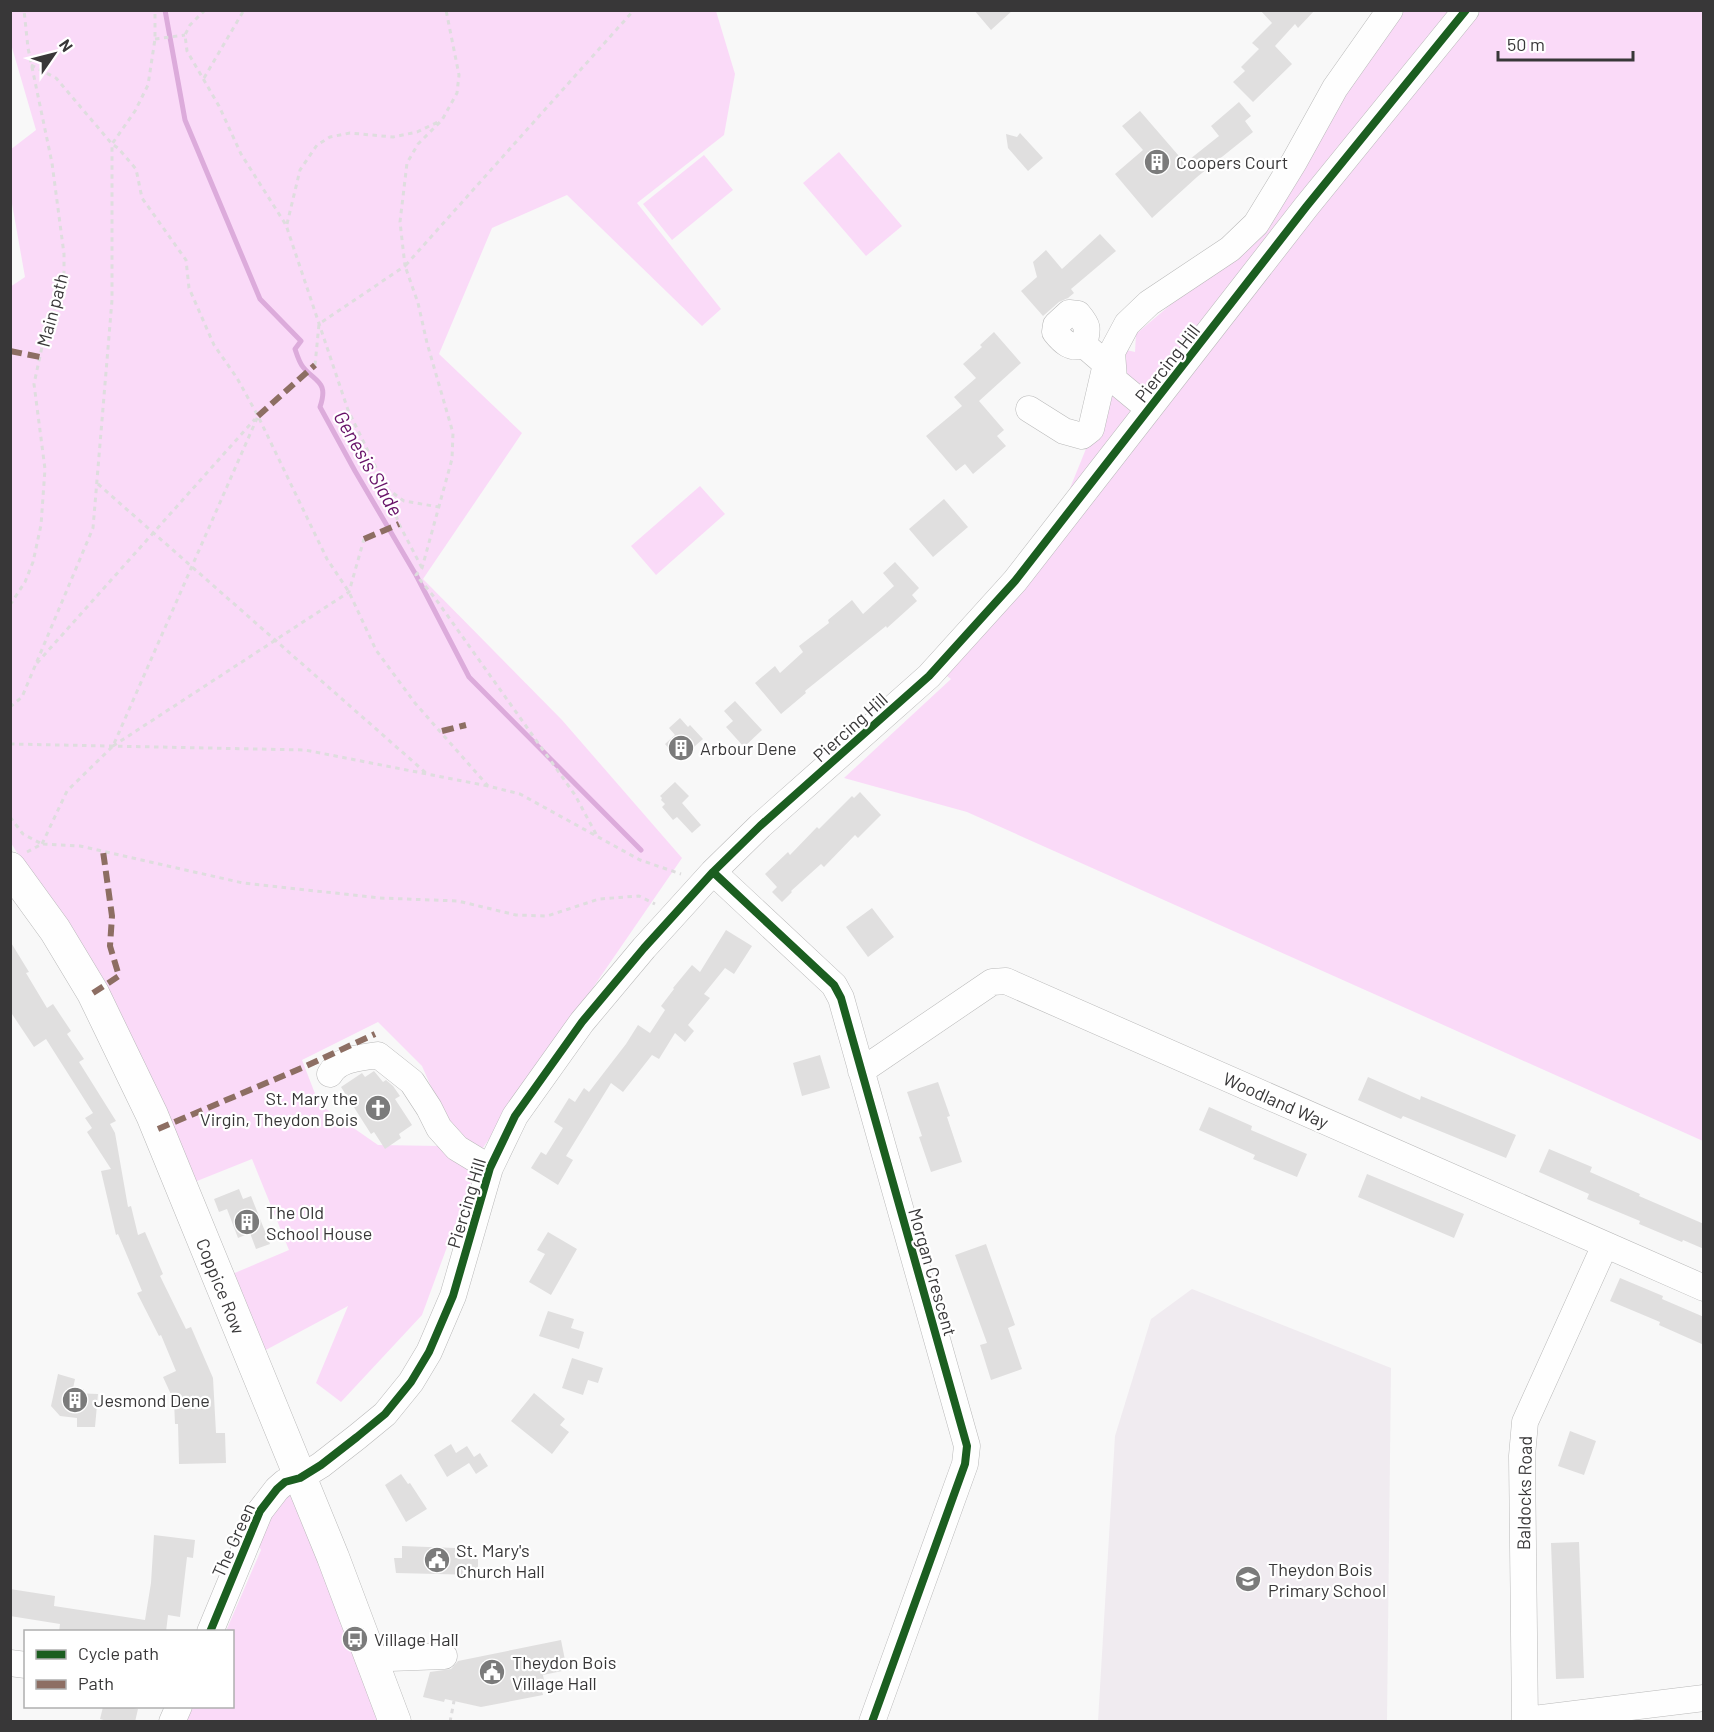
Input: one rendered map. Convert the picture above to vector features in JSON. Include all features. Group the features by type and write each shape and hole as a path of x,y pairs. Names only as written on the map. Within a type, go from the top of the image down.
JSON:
{"main road":[{"name":"Coppice Row","path":"10,868 55,930 93,993 152,1115 300,1478 374,1663 395,1722"}],"street":[{"name":"Piercing Hill","path":"1149,409 1114,380 1110,367 1112,352 1127,324 1149,303 1230,249 1256,224 1335,88 1390,10"},
{"name":"Piercing Hill","path":"300,1478 340,1451 385,1414 417,1372 429,1352 453,1296 490,1168 515,1116 582,1022 644,948 705,881 760,826 929,676 1015,582 1306,207 1466,10"},
{"path":"1029,409 1064,431 1082,436 1091,429 1110,367 1084,345"},
{"name":"Morgan Crescent","path":"705,881 834,986 841,999 967,1446 965,1464 872,1722"},
{"name":"Woodland Way","path":"861,1071 992,982 1006,981 1704,1288"},
{"path":"330,1074 333,1068 341,1063 378,1055 412,1082 439,1128 457,1148 490,1168"},
{"name":"Baldocks Road","path":"1525,1721 1522,1455 1526,1422 1605,1245"},
{"name":"The Green","path":"211,1630 260,1511 285,1482 300,1478"},
{"path":"374,1663 390,1658 444,1656"},
{"path":"1525,1721 1704,1698"},
{"path":"172,1722 179,1708"}],"path":[{"path":"10,707 21,697 93,528 112,300 112,144 135,111 148,85 155,39 155,10"},
{"path":"205,10 190,25 185,36 187,51 219,106 241,154 286,225 348,410 386,489 399,524 422,568"},
{"path":"203,79 244,10"},
{"path":"446,10 459,75 457,93 442,120 418,144 407,164 400,222 405,266 418,303 427,344 453,433 452,459 422,568 416,575 435,598 575,795 597,836"},
{"path":"319,324 405,266 634,10"},
{"path":"155,39 185,36"},
{"path":"31,65 56,78 136,169 142,198 186,260 189,288 214,345 237,378 258,416 327,559 349,592 376,650 415,703 488,786"},
{"path":"286,225 300,170 317,145 330,137 350,133 393,137 417,132 442,120"},
{"path":"315,365 319,324"},
{"path":"35,665 258,416"},
{"path":"113,746 258,416"},
{"path":"97,483 428,774"},
{"path":"386,489 404,501 439,507"},
{"path":"42,844 68,791 113,746 349,592 364,539"},
{"path":"10,744 305,750 428,774 520,794 640,860 705,881"},
{"path":"10,817 23,834 42,844 80,846 243,883 380,898 458,901 516,915 547,916 599,899 639,896 658,906"},
{"path":"450,1722 454,1701"}],"shaded area":[{"path":"11,11 716,11 735,74 724,135 637,203 721,309 702,326 567,195 492,228 439,354 522,433 423,579 562,720 682,858 478,1155 449,1128 422,1066 378,1022 302,1060 319,1104 378,1145 440,1146 476,1168 422,1315 341,1402 316,1383 348,1306 264,1351 230,1275 289,1250 252,1159 192,1183 99,983 11,843 10,287 25,277 11,198 10,150 36,130 11,44"},
{"path":"1394,11 1703,11 1703,1141 967,812 844,778 951,679 943,673 1066,498 1103,407 1114,347 1135,352 1136,334 1261,228"},
{"path":"839,152 902,226 866,256 803,183"},
{"path":"704,155 733,190 672,240 643,204"},
{"path":"700,486 725,514 656,575 631,546"},
{"name":"Theydon Bois Primary School","path":"1192,1289 1391,1368 1387,1721 1098,1721 1115,1436 1151,1319"},
{"path":"289,1494 296,1496 383,1721 186,1722 193,1708 234,1708 234,1630 226,1630 261,1550 258,1544 271,1508"}],"building":[{"path":"974,10 1013,10 991,30"},
{"path":"1260,10 1315,10 1298,28 1295,24 1275,46 1292,64 1253,102 1233,82 1245,71 1241,67 1259,49 1252,43 1272,23"},
{"name":"Coopers Court","path":"1239,102 1251,116 1245,121 1253,132 1197,177 1152,218 1115,174 1143,150 1122,126 1140,111 1185,163 1219,136 1211,126"},
{"path":"1020,133 1043,158 1028,171 1008,148 1006,134 1017,137"},
{"path":"1100,234 1116,251 1071,289 1074,293 1043,316 1021,291 1037,277 1033,262 1046,250 1062,269"},
{"path":"994,332 1021,363 979,401 1004,430 997,436 1006,446 973,474 965,464 956,471 926,436 962,406 954,397 976,378 963,364 982,347 980,345"},
{"path":"944,499 968,527 933,557 909,529"},
{"path":"895,562 919,588 912,595 917,601 887,628 886,626 805,691 806,693 781,714 755,683 775,666 780,673 803,652 799,646 829,623 828,620 852,600 863,614 894,586 883,573"},
{"path":"735,701 762,730 744,747 726,727 733,721 724,711"},
{"name":"Arbour Dene","path":"680,718 703,739 679,760 665,744 675,735 669,728"},
{"path":"675,782 689,796 682,803 701,825 692,833 677,817 673,820 662,807 665,804 660,796"},
{"path":"860,792 881,815 858,838 855,835 824,867 821,864 782,902 772,892 777,887 765,874 788,852 790,855 817,827 819,829 852,796 854,798"},
{"path":"872,908 894,937 868,957 846,927"},
{"path":"726,930 752,946 734,974 725,968 704,994 710,998 688,1025 694,1031 685,1042 675,1033 659,1059 652,1055 623,1092 611,1083 566,1156 573,1160 558,1185 531,1168 541,1152 546,1155 563,1128 554,1122 569,1098 575,1102 584,1088 589,1092 638,1025 650,1033 665,1010 661,1006 673,988 692,965 700,972"},
{"path":"10,941 47,1008 53,1004 71,1031 67,1034 84,1059 79,1062 116,1121 110,1124 115,1133 128,1207 131,1206 138,1235 145,1232 163,1274 160,1276 186,1329 191,1327 213,1378 216,1433 225,1433 226,1463 179,1464 178,1424 175,1424 174,1401 163,1377 176,1371 161,1335 159,1336 137,1293 142,1291 118,1234 116,1235 101,1171 111,1169 87,1132 92,1128 85,1118 93,1113 46,1039 34,1047 10,1011"},
{"path":"820,1055 830,1088 802,1096 793,1063"},
{"name":"St. Mary the Virgin, Theydon Bois","path":"374,1071 383,1082 386,1080 393,1086 400,1096 395,1099 412,1125 399,1134 401,1138 385,1149 374,1132 371,1134 341,1087 362,1073 365,1077"},
{"path":"1368,1077 1420,1100 1421,1096 1516,1135 1506,1158 1403,1116 1401,1119 1358,1100"},
{"path":"938,1082 962,1162 931,1172 907,1092"},
{"path":"1209,1107 1252,1126 1251,1130 1307,1154 1297,1177 1253,1159 1255,1155 1199,1130"},
{"path":"1549,1149 1592,1167 1590,1172 1640,1194 1639,1196 1704,1224 1704,1249 1639,1224 1640,1221 1587,1199 1589,1194 1539,1172"},
{"path":"1367,1174 1464,1214 1454,1238 1358,1197"},
{"name":"The Old School House","path":"239,1189 243,1199 251,1196 270,1244 256,1249 250,1233 238,1238 227,1209 219,1212 214,1199"},
{"path":"548,1232 577,1249 551,1295 529,1282 545,1254 537,1250"},
{"path":"986,1244 1015,1325 1008,1328 1022,1369 991,1380 980,1345 987,1343 955,1255"},
{"path":"1620,1278 1704,1317 1704,1345 1659,1325 1660,1322 1610,1301"},
{"path":"548,1311 574,1319 571,1328 584,1332 579,1349 539,1336"},
{"path":"572,1358 603,1368 598,1383 588,1380 583,1395 562,1388"},
{"name":"Jesmond Dene","path":"58,1374 75,1379 72,1393 98,1394 95,1427 77,1427 77,1418 60,1416 51,1406"},
{"path":"534,1393 565,1419 560,1425 569,1432 552,1454 511,1421"},
{"path":"1570,1431 1596,1441 1584,1475 1558,1466"},
{"path":"451,1444 456,1453 467,1446 474,1457 480,1453 488,1466 476,1474 469,1463 447,1477 434,1455"},
{"path":"401,1474 408,1484 410,1483 427,1509 406,1522 385,1485"},
{"path":"154,1535 195,1540 193,1558 187,1557 180,1617 168,1615 166,1630 59,1630 60,1624 10,1616 10,1589 55,1596 54,1606 145,1620 151,1583"},
{"path":"1579,1542 1584,1678 1556,1679 1551,1543"},
{"name":"St. Mary's Church Hall","path":"402,1546 455,1548 455,1558 478,1559 478,1575 396,1573 394,1558 402,1558"},
{"name":"Theydon Bois Village Hall","path":"561,1640 567,1670 543,1675 545,1685 541,1686 543,1695 481,1707 423,1697 430,1672 451,1669 458,1661"},
{"path":"103,1708 138,1709 135,1722 111,1722 100,1719"}],"waterway":[{"name":"Genesis Slade","path":"165,10 185,120 260,299 301,341 295,349 302,365 322,387 320,407 416,575 469,677 641,850"}],"marked path":[{"path":"10,351 40,357"},
{"path":"258,416 315,365"},
{"path":"364,539 399,524"},
{"path":"442,731 466,725"},
{"path":"93,993 119,976 110,946 112,916 103,851"},
{"path":"158,1129 375,1034"}],"cycle path":[{"path":"211,1630 260,1511 277,1489 285,1482 300,1478 321,1465 357,1437 385,1414 411,1382 429,1352 453,1296 490,1168 515,1116 582,1022 644,948 713,872 760,826 929,676 1015,581 1306,207 1466,10"},
{"path":"713,872 834,985 841,998 967,1446 965,1464 872,1722"}],"place":[{"name":"Coopers Court","path":"1157,162"},
{"name":"Arbour Dene","path":"681,748"},
{"name":"St. Mary the Virgin, Theydon Bois","path":"378,1108"},
{"name":"The Old School House","path":"247,1222"},
{"name":"Jesmond Dene","path":"75,1400"},
{"name":"St. Mary's Church Hall","path":"437,1560"},
{"name":"Theydon Bois Primary School","path":"1248,1579"},
{"name":"Village Hall","path":"355,1639"},
{"name":"Theydon Bois Village Hall","path":"492,1672"}]}
